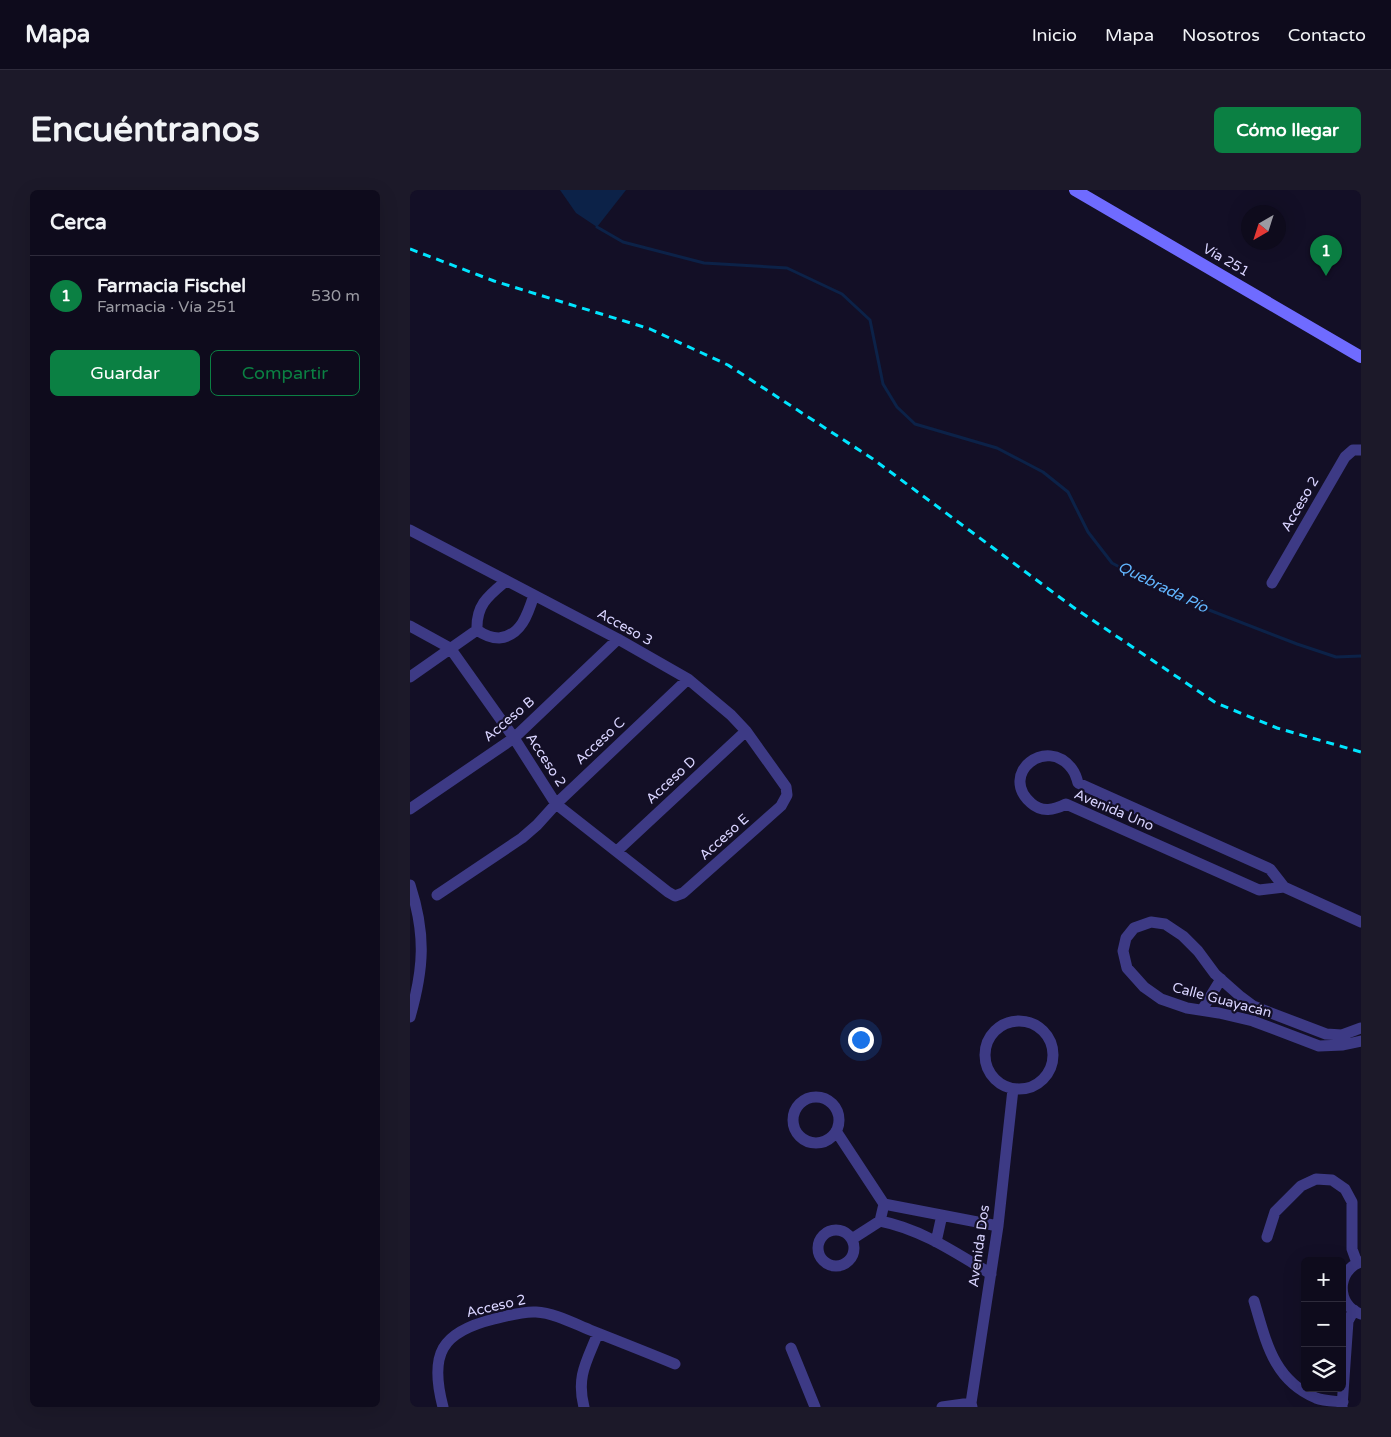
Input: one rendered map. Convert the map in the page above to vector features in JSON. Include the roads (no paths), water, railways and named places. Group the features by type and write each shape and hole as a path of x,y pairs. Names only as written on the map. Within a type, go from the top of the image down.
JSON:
{"main road":[{"name":"Vía 251","path":"1075,190 1361,357"}],"street":[{"name":"Acceso 2","path":"1272,584 1345,456 1353,450 1361,450"},
{"name":"Acceso 3","path":"410,530 618,639 688,679 731,715 746,731 786,787 788,795"},
{"path":"477,630 476,617 481,606 506,581"},
{"path":"477,630 484,635 495,638 509,637 518,630 524,620 534,595"},
{"name":"Acceso 2","path":"410,626 450,648 514,738 556,804 675,896"},
{"path":"410,677 477,630"},
{"name":"Acceso B","path":"410,809 514,738 618,639"},
{"name":"Acceso C","path":"437,895 522,838 688,679"},
{"name":"Acceso D","path":"617,851 746,731"},
{"name":"Avenida Uno","path":"1284,887 1259,890 1066,804 1056,809 1042,810 1033,805 1024,796 1020,788 1020,778 1024,768 1030,760 1039,757 1051,756 1062,760 1073,769 1078,783 1270,869 1284,887 1361,922"},
{"name":"Acceso E","path":"675,896 683,893 781,806 788,795"},
{"path":"410,885 418,910 422,935 418,991 410,1017"},
{"name":"Calle Guayacán","path":"1361,1028 1342,1035 1326,1034 1254,1006 1241,998 1221,979 1183,936 1165,924 1151,922 1134,928 1126,938 1123,951 1127,968 1144,987 1161,1000 1187,1008 1253,1021 1318,1046 1343,1045 1361,1041"},
{"path":"1202,1010 1221,979"},
{"path":"1022,1020 1031,1022 1042,1029 1050,1039 1054,1050 1053,1063 1048,1074 1040,1083 1025,1090 1012,1089 1001,1085 989,1072 985,1061 985,1049 990,1035 999,1026 1010,1021 1022,1020"},
{"path":"1288,1035 1295,1021"},
{"name":"Avenida Dos","path":"971,1405 998,1226 1012,1089"},
{"path":"814,1097 830,1102 838,1115 839,1123 836,1131 832,1137 825,1141 814,1143 800,1137 795,1131 793,1115 800,1102 814,1097"},
{"path":"836,1131 884,1204 998,1226"},
{"path":"1254,1302 1271,1354 1279,1370 1297,1387 1318,1399 1343,1404 1348,1321 1357,1312 1349,1307 1344,1299 1342,1282 1345,1275 1359,1262 1352,1248 1352,1202 1345,1189 1332,1180 1316,1179 1301,1186 1275,1212 1267,1237"},
{"path":"880,1221 884,1204"},
{"path":"936,1242 942,1215"},
{"path":"852,1239 880,1221 897,1224 936,1242 991,1274"},
{"name":"Acceso 2","path":"443,1407 436,1372 440,1353 447,1341 463,1329 512,1314 536,1312 560,1318 675,1364"},
{"path":"584,1407 581,1393 581,1378 598,1333"},
{"path":"791,1348 815,1407"},
{"path":"942,1407 971,1405"}],"water":[{"path":"560,190 626,190 597,227 576,213"}],"waterway":[{"name":"Quebrada Pío","path":"597,227 623,242 704,263 787,268 842,294 870,320 883,384 897,407 915,424 997,448 1043,472 1068,492 1088,532 1112,563 1173,596 1297,644 1336,657 1361,656"}],"railway":[{"path":"410,249 494,281 650,329 728,365 873,459 1073,607 1216,703 1277,728 1361,752"}],"place":[{"name":"Farmacia Fischel","path":"1326,276"}]}
